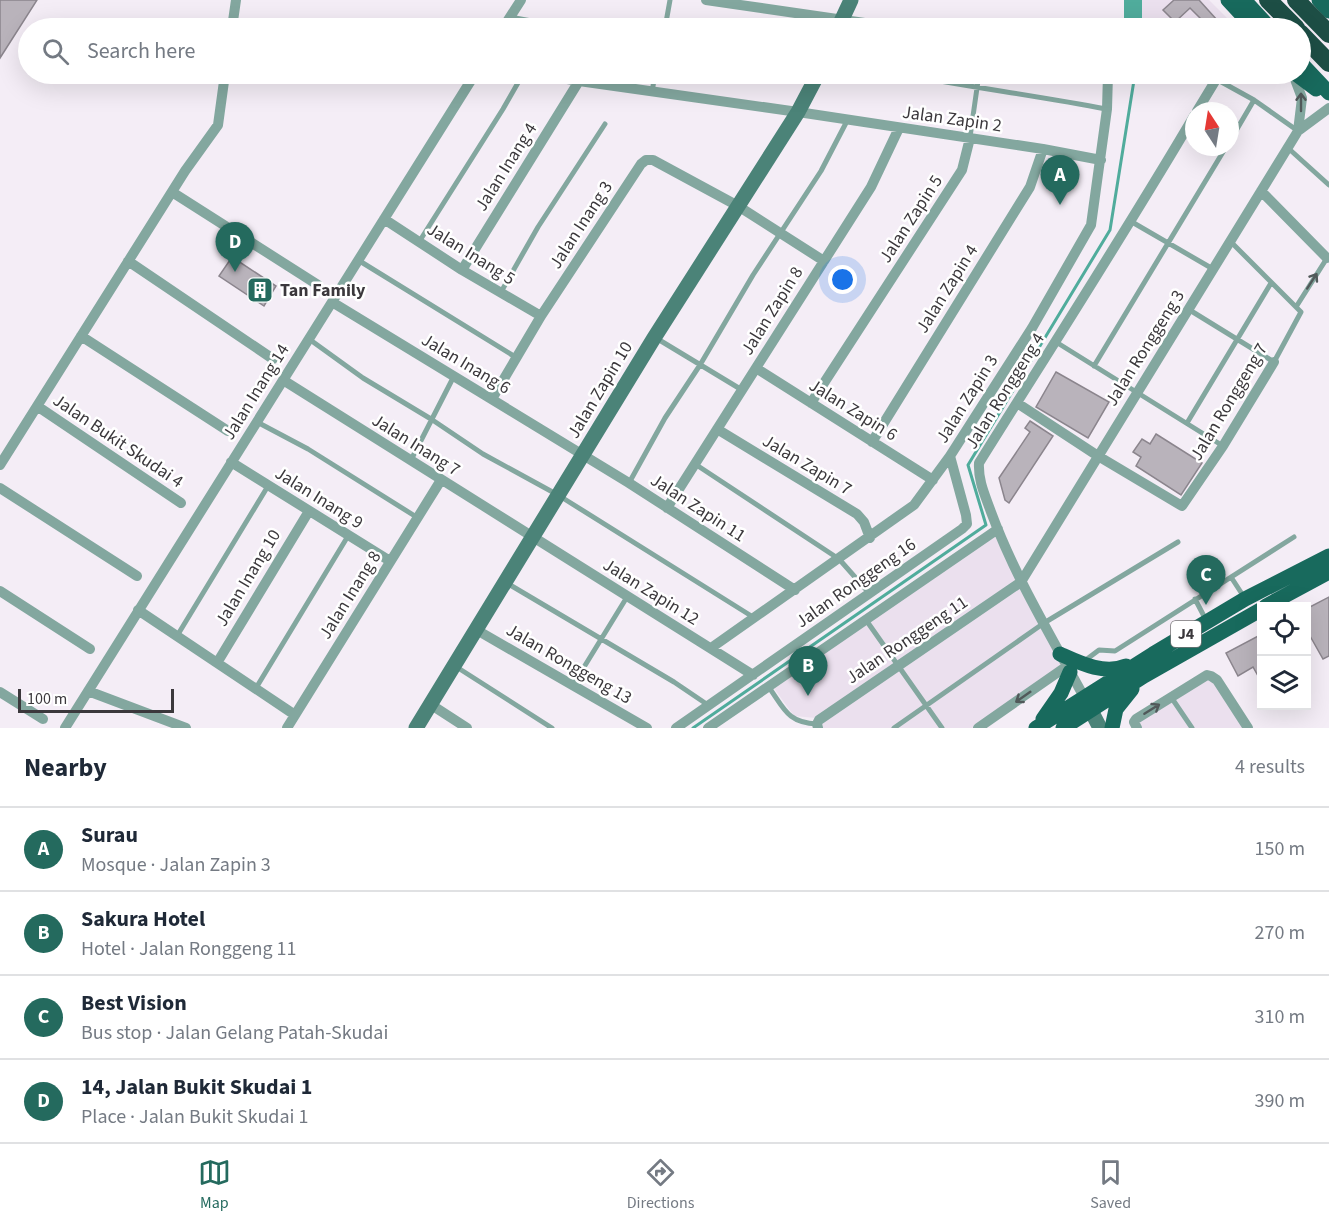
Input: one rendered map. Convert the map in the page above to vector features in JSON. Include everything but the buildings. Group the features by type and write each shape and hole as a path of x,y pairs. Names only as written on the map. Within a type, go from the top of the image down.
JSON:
{"highway":[{"path":"1268,0 1286,18"},
{"path":"1296,0 1329,34"},
{"path":"1311,44 1329,63"}],"main road":[{"path":"1228,0 1245,18"},
{"path":"1244,0 1261,18"},
{"path":"1319,0 1329,11"},
{"path":"1311,75 1329,95"},
{"path":"1311,84 1329,95"},
{"name":"J4","path":"1063,728 1087,704 1153,654 1245,599 1329,556"},
{"path":"1273,602 1329,572"},
{"name":"J4","path":"1036,728 1144,676 1257,612"},
{"path":"1036,728 1054,704 1070,664 1106,670 1118,669 1153,654"},
{"path":"1112,728 1116,709 1144,676"}],"street":[{"path":"233,18 236,0"},
{"path":"510,17 521,0"},
{"path":"706,0 802,18"},
{"path":"843,18 851,0"},
{"path":"0,465 172,192 218,125 224,84"},
{"name":"Jalan Inang 14","path":"65,728 469,84"},
{"name":"Jalan Inang 4","path":"462,270 577,84"},
{"name":"Jalan Zapin 2","path":"599,84 1043,149 1101,160"},
{"name":"Jalan Zapin 10","path":"416,728 654,338 798,112 813,84"},
{"name":"Jalan Zapin 3","path":"711,648 914,505 950,456 1032,328 1091,225 1101,160 1108,84"},
{"path":"1201,102 1209,84"},
{"name":"Jalan Ronggeng 3","path":"1297,84 1302,98 1298,131"},
{"name":"Jalan Ronggeng 3","path":"1021,582 1287,147 1298,131 1327,112"},
{"name":"Jalan Zapin 8","path":"667,508 871,188 899,128"},
{"name":"Jalan Ronggeng 4","path":"1087,704 1070,664 1021,582 978,477 979,463 1054,341 1132,222 1185,131"},
{"name":"Jalan Zapin 5","path":"812,403 962,170 970,138"},
{"name":"Jalan Zapin 4","path":"872,442 1030,187 1043,149"},
{"name":"Jalan Inang 3","path":"492,399 541,316 641,164 646,160 652,160 738,206"},
{"path":"1261,191 1328,257"},
{"path":"172,192 318,285"},
{"path":"738,206 824,261"},
{"name":"Jalan Inang 5","path":"384,219 462,270 541,316"},
{"path":"128,261 273,359"},
{"name":"Jalan Inang 6","path":"332,302 583,456"},
{"path":"81,336 228,431"},
{"name":"Jalan Ronggeng 7","path":"1098,456 1182,506 1223,446 1274,362"},
{"name":"Jalan Zapin 6","path":"756,368 933,480"},
{"name":"Jalan Inang 7","path":"283,380 532,538"},
{"path":"1017,403 1098,456"},
{"name":"Jalan Bukit Skudai 4","path":"37,406 181,503"},
{"name":"Jalan Zapin 7","path":"717,429 857,514 864,522 870,538"},
{"name":"Jalan Zapin 11","path":"583,456 795,590"},
{"name":"Jalan Ronggeng 16","path":"676,728 962,530 967,524 950,456"},
{"name":"Jalan Inang 9","path":"231,462 390,561"},
{"name":"Jalan Inang 8","path":"287,728 441,480"},
{"path":"0,488 137,576"},
{"name":"Jalan Inang 10","path":"217,663 309,511"},
{"name":"Jalan Ronggeng 16","path":"708,728 998,529"},
{"name":"Jalan Zapin 12","path":"532,538 753,675"},
{"name":"Jalan Ronggeng 11","path":"818,726 819,720 1021,582"},
{"path":"0,591 90,649"},
{"path":"138,610 295,715"},
{"name":"Jalan Ronggeng 13","path":"475,629 647,728"},
{"path":"978,728 1070,664"},
{"path":"1135,725 1136,719 1207,675 1217,680 1248,728"},
{"path":"88,691 186,728"},
{"path":"0,692 43,719"},
{"path":"430,704 467,728"},
{"path":"1087,704 1100,728"}],"lane":[{"path":"666,18 670,0"},
{"path":"510,17 515,18"},
{"path":"419,242 517,84"},
{"path":"652,92 653,84"},
{"path":"955,84 1107,109"},
{"path":"970,138 977,84"},
{"path":"1226,84 1254,100 1298,131"},
{"path":"1239,126 1254,100"},
{"path":"629,483 665,418 821,171 847,121"},
{"path":"501,291 538,227 605,124"},
{"path":"1287,147 1329,185"},
{"path":"1094,366 1221,156"},
{"path":"1132,222 1213,269"},
{"path":"1230,241 1296,307 1328,257"},
{"path":"358,260 517,358"},
{"path":"1188,423 1270,283"},
{"name":"Jalan Ronggeng 7","path":"1274,362 1301,312 1296,307"},
{"path":"1188,309 1274,362"},
{"path":"654,338 742,390"},
{"path":"309,339 363,378 483,454 558,495 754,618"},
{"path":"1054,341 1223,446"},
{"path":"410,461 454,376"},
{"path":"257,422 308,449 418,518"},
{"path":"695,464 839,559 870,594"},
{"path":"176,636 268,486"},
{"path":"255,688 348,536"},
{"path":"1070,664 1099,650 1115,651 1294,537"},
{"path":"894,728 1044,623 1178,542"},
{"path":"1231,577 1245,599"},
{"path":"505,582 709,705"},
{"path":"573,685 627,597"},
{"path":"1195,599 1207,622"},
{"path":"865,619 942,728"},
{"path":"453,665 552,728"},
{"path":"768,686 795,720 818,726"},
{"path":"1171,697 1192,728"}],"shaded area":[{"path":"1139,0 1209,0 1227,18 1141,18 1135,9"},
{"path":"996,535 1062,664 972,728 823,728 816,718 794,716 773,687"},
{"path":"1208,679 1215,684 1243,728 1142,728 1138,722"}],"waterway":[{"path":"1133,0 1133,18"},
{"path":"693,728 986,525 968,465 1110,230 1133,84"}],"place":[{"name":"Surau","path":"1060,205"},
{"name":"14, Jalan Bukit Skudai 1","path":"235,272"},
{"name":"Tan Family","path":"260,290"},
{"name":"Best Vision","path":"1206,605"},
{"name":"Sakura Hotel","path":"808,696"}]}
